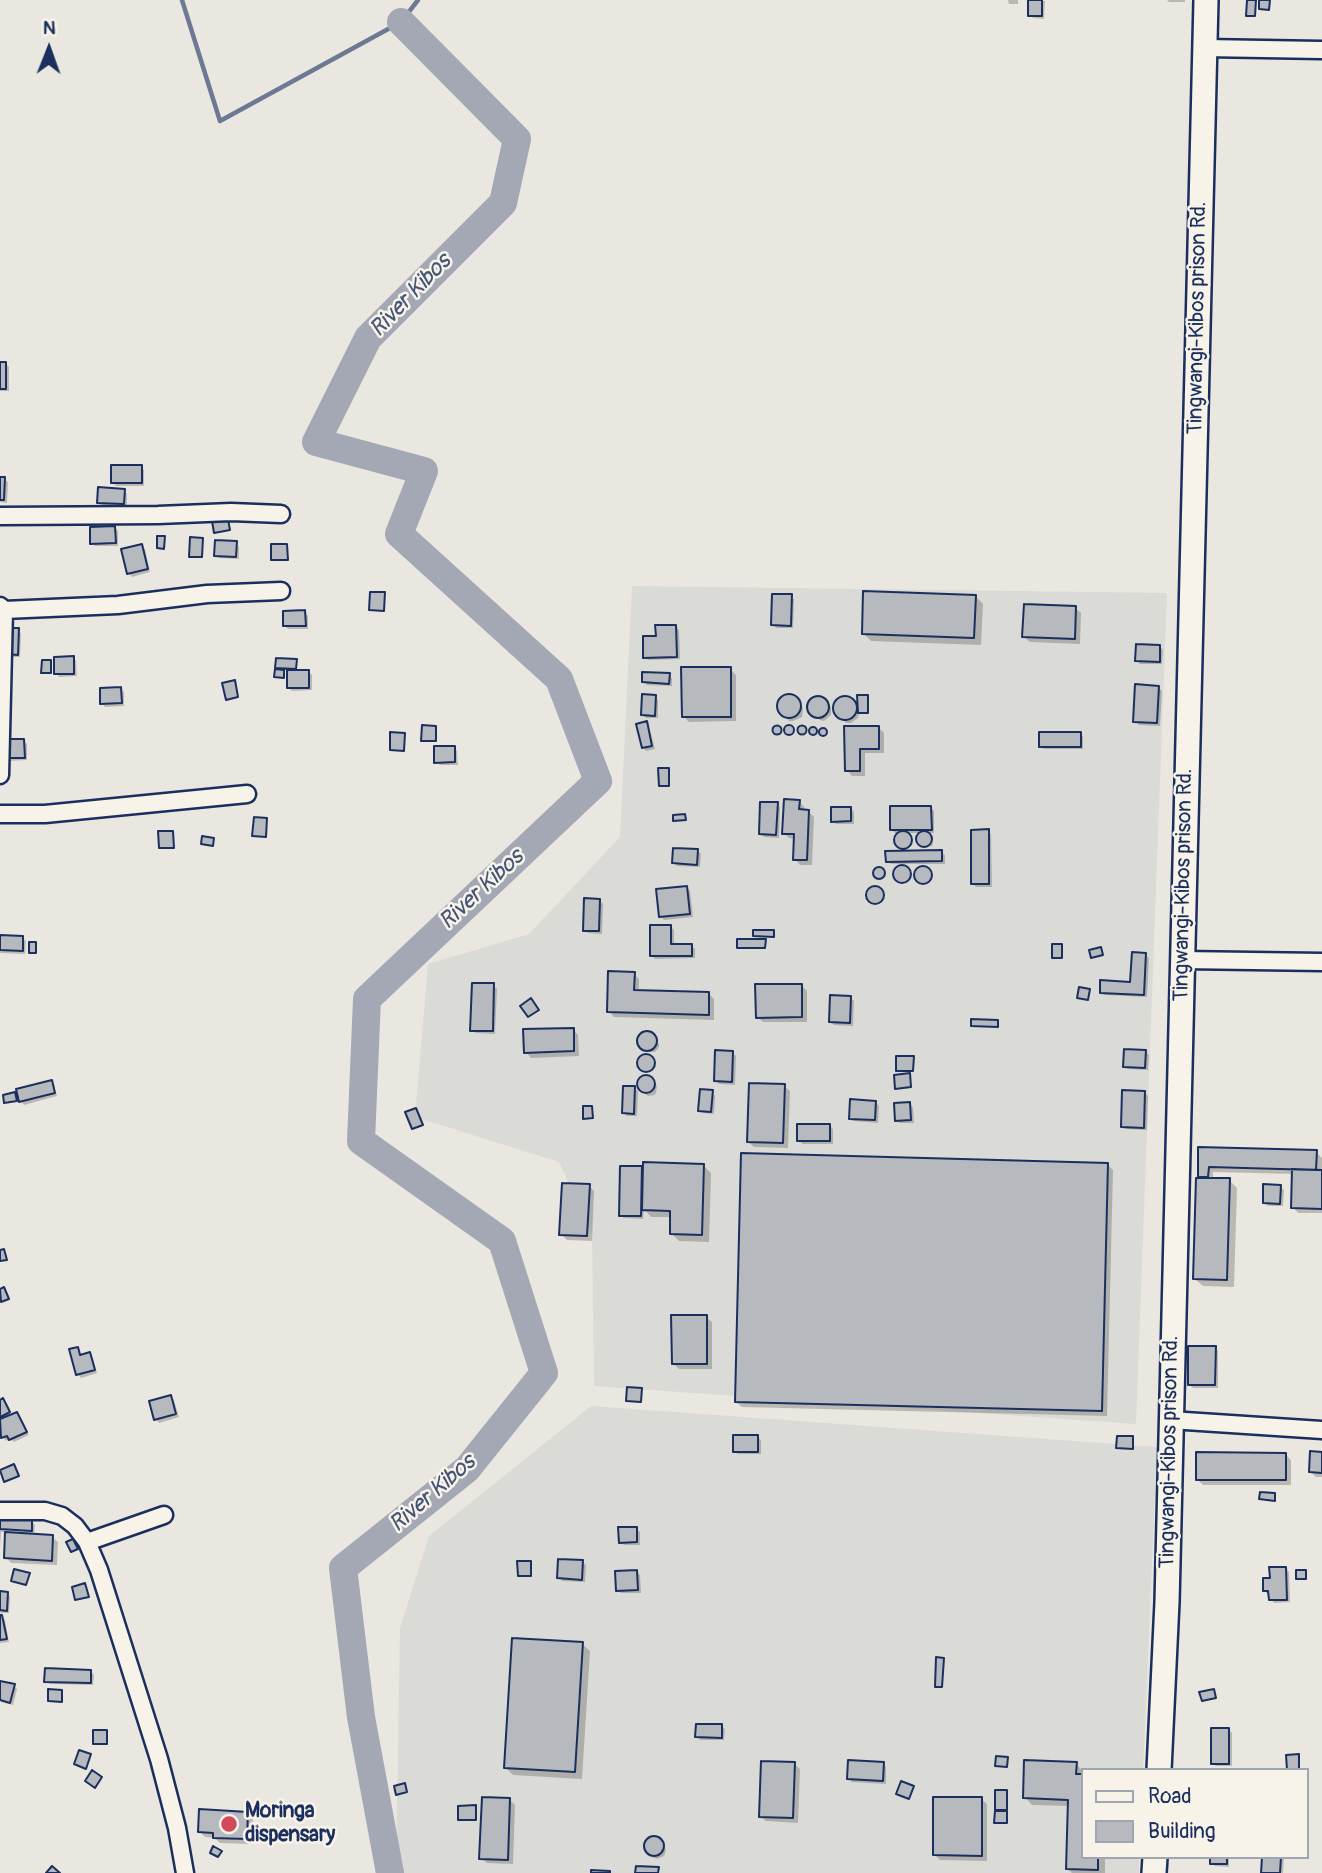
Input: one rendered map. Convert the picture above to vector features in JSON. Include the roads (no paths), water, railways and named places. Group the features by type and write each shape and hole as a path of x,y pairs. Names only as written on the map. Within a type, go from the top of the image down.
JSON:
{"street":[{"name":"Tingwangi-Kibos prison Rd.","path":"1159,1768 1167,1602 1206,0"},
{"path":"1205,48 1321,50"},
{"path":"0,516 231,512 281,514"},
{"path":"0,775 2,608 118,605 207,594 281,591"},
{"path":"0,814 46,814 247,794"},
{"path":"1182,960 1322,962"},
{"path":"1171,1420 1322,1430"},
{"path":"0,1511 45,1511 62,1516 75,1526 87,1542 99,1570 159,1759 186,1873"},
{"path":"87,1542 164,1515"}],"waterway":[{"path":"182,0 220,121 401,22 418,0"},
{"name":"River Kibos","path":"390,1873 361,1717 343,1568 467,1469 544,1373 502,1241 361,1141 367,999 598,781 559,679 399,534 424,471 316,442 368,338 503,203 517,139 401,22"}],"place":[{"name":"Moringa dispensary","path":"229,1824"}]}
